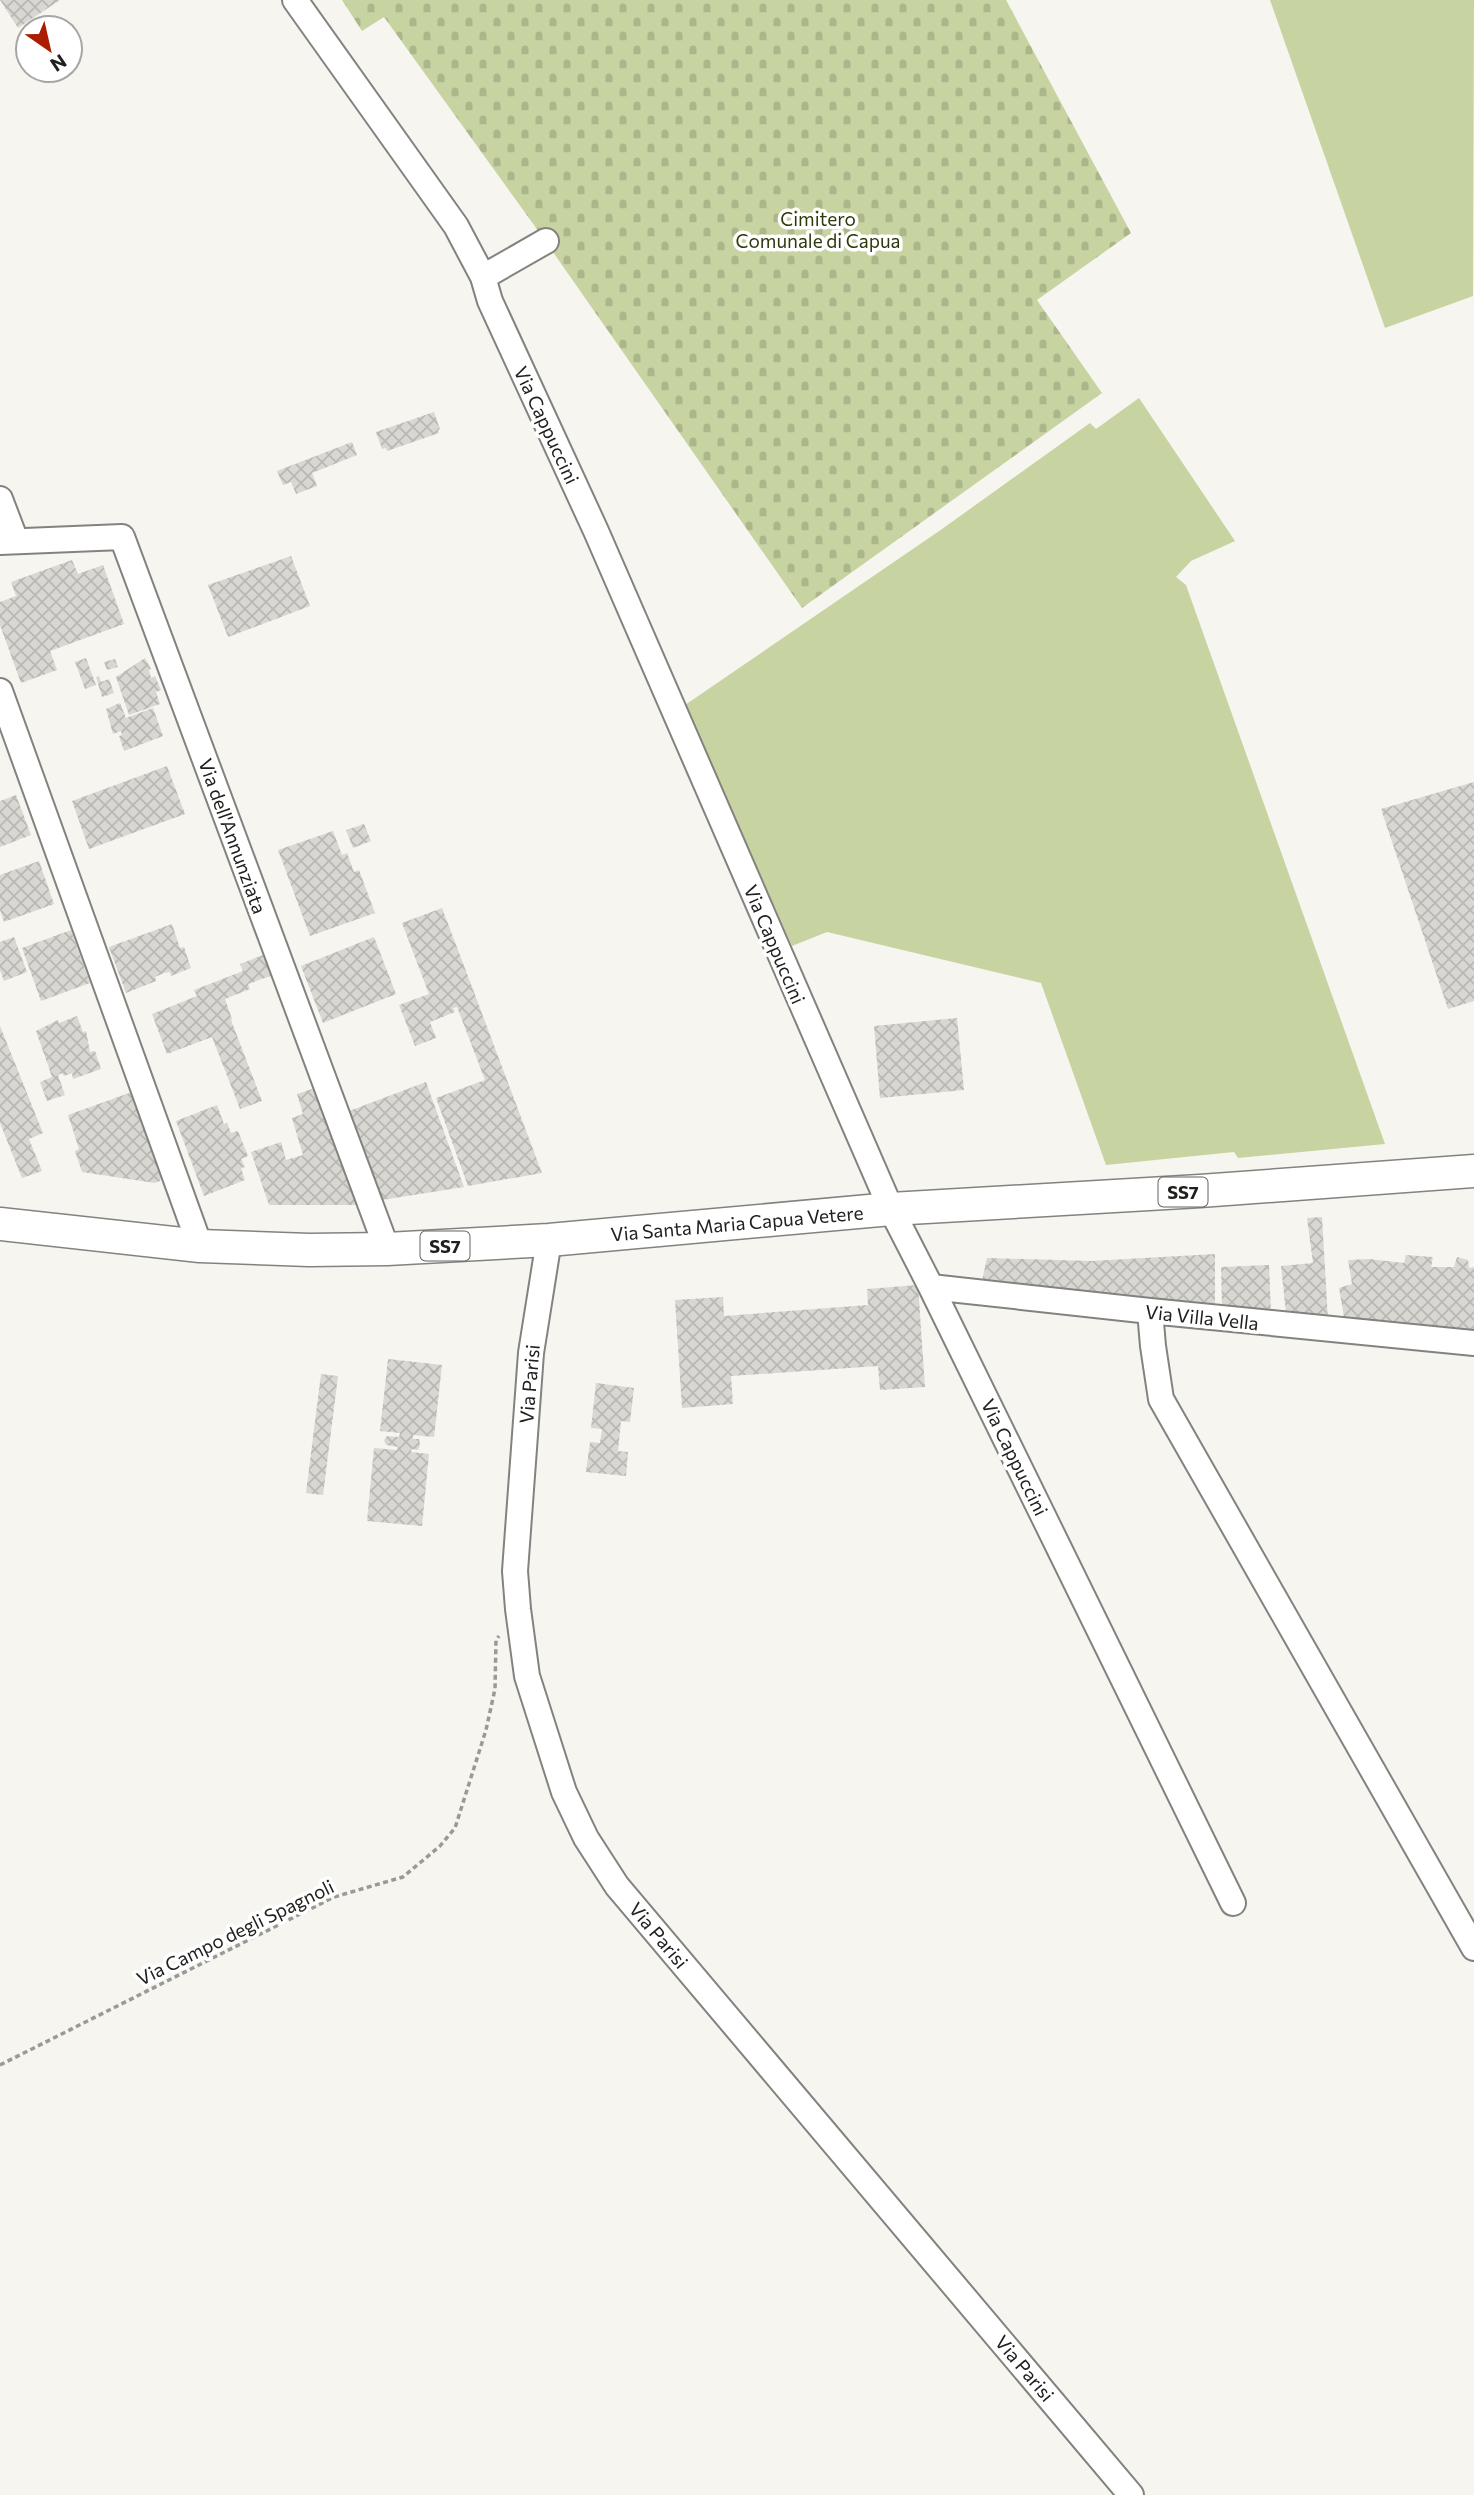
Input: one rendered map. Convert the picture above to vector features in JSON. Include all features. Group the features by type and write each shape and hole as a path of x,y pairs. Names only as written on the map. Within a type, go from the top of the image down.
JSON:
{"main road":[{"name":"Via Santa Maria Capua Vetere","path":"0,1223 200,1246 309,1250 387,1249 549,1240 891,1209 1200,1191 1474,1171"}],"street":[{"name":"Via Cappuccini","path":"295,0 456,226 483,277 490,301 602,544 891,1209 1233,1903"},
{"path":"483,277 546,242"},
{"path":"0,499 8,541"},
{"name":"Via dell'Annunziata","path":"8,541 122,537 387,1249"},
{"path":"0,691 200,1246"},
{"name":"Via Parisi","path":"549,1240 531,1353 515,1571 527,1676 564,1793 586,1838 617,1886 1131,2495"},
{"name":"Via Villa Vella","path":"931,1287 1474,1343"},
{"path":"1150,1311 1161,1399 1474,1948"}],"path":[{"name":"Via Campo degli Spagnoli","path":"0,2065 334,1897 403,1877 440,1846 454,1828 486,1730 495,1689 496,1640 518,1609"}],"green space":[{"name":"Cimitero Comunale di Capua","path":"342,0 1006,0 1131,233 1037,300 1102,393 802,608 534,225 384,17 362,31"},
{"path":"1270,0 1474,0 1473,296 1385,328"},
{"path":"1139,398 1235,541 1191,561 1176,577 1186,585 1385,1144 1238,1158 1234,1152 1106,1165 1041,983 827,932 792,946 685,705 942,529 1090,423 1096,429"}],"building":[{"path":"0,0 60,0 39,14 14,14 14,22"},
{"path":"434,412 439,433 387,451 386,448 382,449 376,432"},
{"path":"352,442 357,455 312,473 317,486 296,494 291,482 283,485 277,471"},
{"path":"291,556 310,606 228,637 208,585"},
{"path":"72,560 78,574 103,565 124,624 50,651 57,670 21,683 0,625 0,602 16,596 11,582"},
{"path":"86,658 96,685 85,689 75,662"},
{"path":"145,658 151,669 151,678 155,676 161,690 156,692 160,704 129,715 116,677"},
{"path":"115,659 118,667 107,670 104,662"},
{"path":"99,676 101,682 109,679 114,693 102,697 96,677"},
{"path":"120,703 126,718 153,708 163,736 124,751 119,736 122,735 121,731 113,734 106,709"},
{"path":"167,766 185,814 89,849 72,801"},
{"path":"1474,782 1474,1001 1448,1009 1381,809"},
{"path":"16,795 31,835 0,847 0,801"},
{"path":"364,824 371,841 353,848 346,830"},
{"path":"333,831 342,855 347,853 354,872 359,870 375,913 310,936 278,850"},
{"path":"39,861 54,904 4,922 0,910 0,875"},
{"path":"442,908 542,1173 468,1186 436,1098 485,1080 457,1007 453,1008 455,1012 430,1022 436,1038 415,1046 399,1005 429,994 402,923"},
{"path":"172,924 180,948 184,947 191,968 171,976 170,972 164,973 155,977 156,981 126,993 109,947"},
{"path":"71,930 90,983 41,1001 22,948"},
{"path":"14,937 27,972 4,981 0,970 0,942"},
{"path":"374,937 396,994 323,1023 301,966"},
{"path":"268,953 276,974 248,984 250,989 225,999 262,1101 240,1109 212,1037 167,1054 152,1014 197,996 194,990 243,971 240,964"},
{"path":"77,1016 83,1032 86,1031 90,1052 95,1051 101,1069 73,1079 72,1073 58,1075 65,1095 47,1101 40,1082 52,1077 36,1031 58,1020 59,1023"},
{"path":"957,1018 964,1090 880,1098 874,1026"},
{"path":"0,1026 43,1133 29,1139 42,1171 22,1178 0,1123"},
{"path":"426,1082 464,1187 382,1200 349,1111"},
{"path":"318,1087 357,1205 269,1205 251,1152 281,1142 286,1160 303,1155 292,1118 303,1114 297,1094"},
{"path":"132,1092 161,1177 160,1181 155,1183 82,1172 75,1151 79,1149 68,1115"},
{"path":"217,1105 224,1124 227,1123 231,1133 238,1131 248,1156 241,1159 245,1167 241,1168 245,1180 204,1196 176,1121"},
{"path":"1322,1217 1328,1320 1286,1313 1281,1266 1313,1263 1307,1218"},
{"path":"1215,1254 1215,1304 982,1281 987,1258 1091,1261"},
{"path":"1406,1255 1433,1257 1431,1267 1454,1267 1457,1257 1468,1260 1469,1268 1474,1267 1474,1334 1344,1317 1339,1288 1352,1284 1348,1260 1369,1259 1404,1263"},
{"path":"1269,1265 1271,1313 1222,1307 1221,1267"},
{"path":"918,1285 925,1387 880,1390 878,1366 731,1376 733,1404 682,1408 675,1300 723,1297 724,1316 868,1305 867,1289"},
{"path":"388,1359 442,1365 434,1437 413,1435 413,1439 419,1439 420,1445 418,1450 412,1449 411,1452 429,1454 422,1526 367,1521 374,1448 397,1450 398,1447 386,1445 384,1440 387,1436 399,1437 400,1433 380,1431"},
{"path":"321,1374 338,1376 323,1495 306,1493"},
{"path":"596,1383 634,1388 630,1422 621,1421 618,1451 628,1452 626,1476 586,1472 590,1442 600,1443 602,1429 591,1428"}]}
